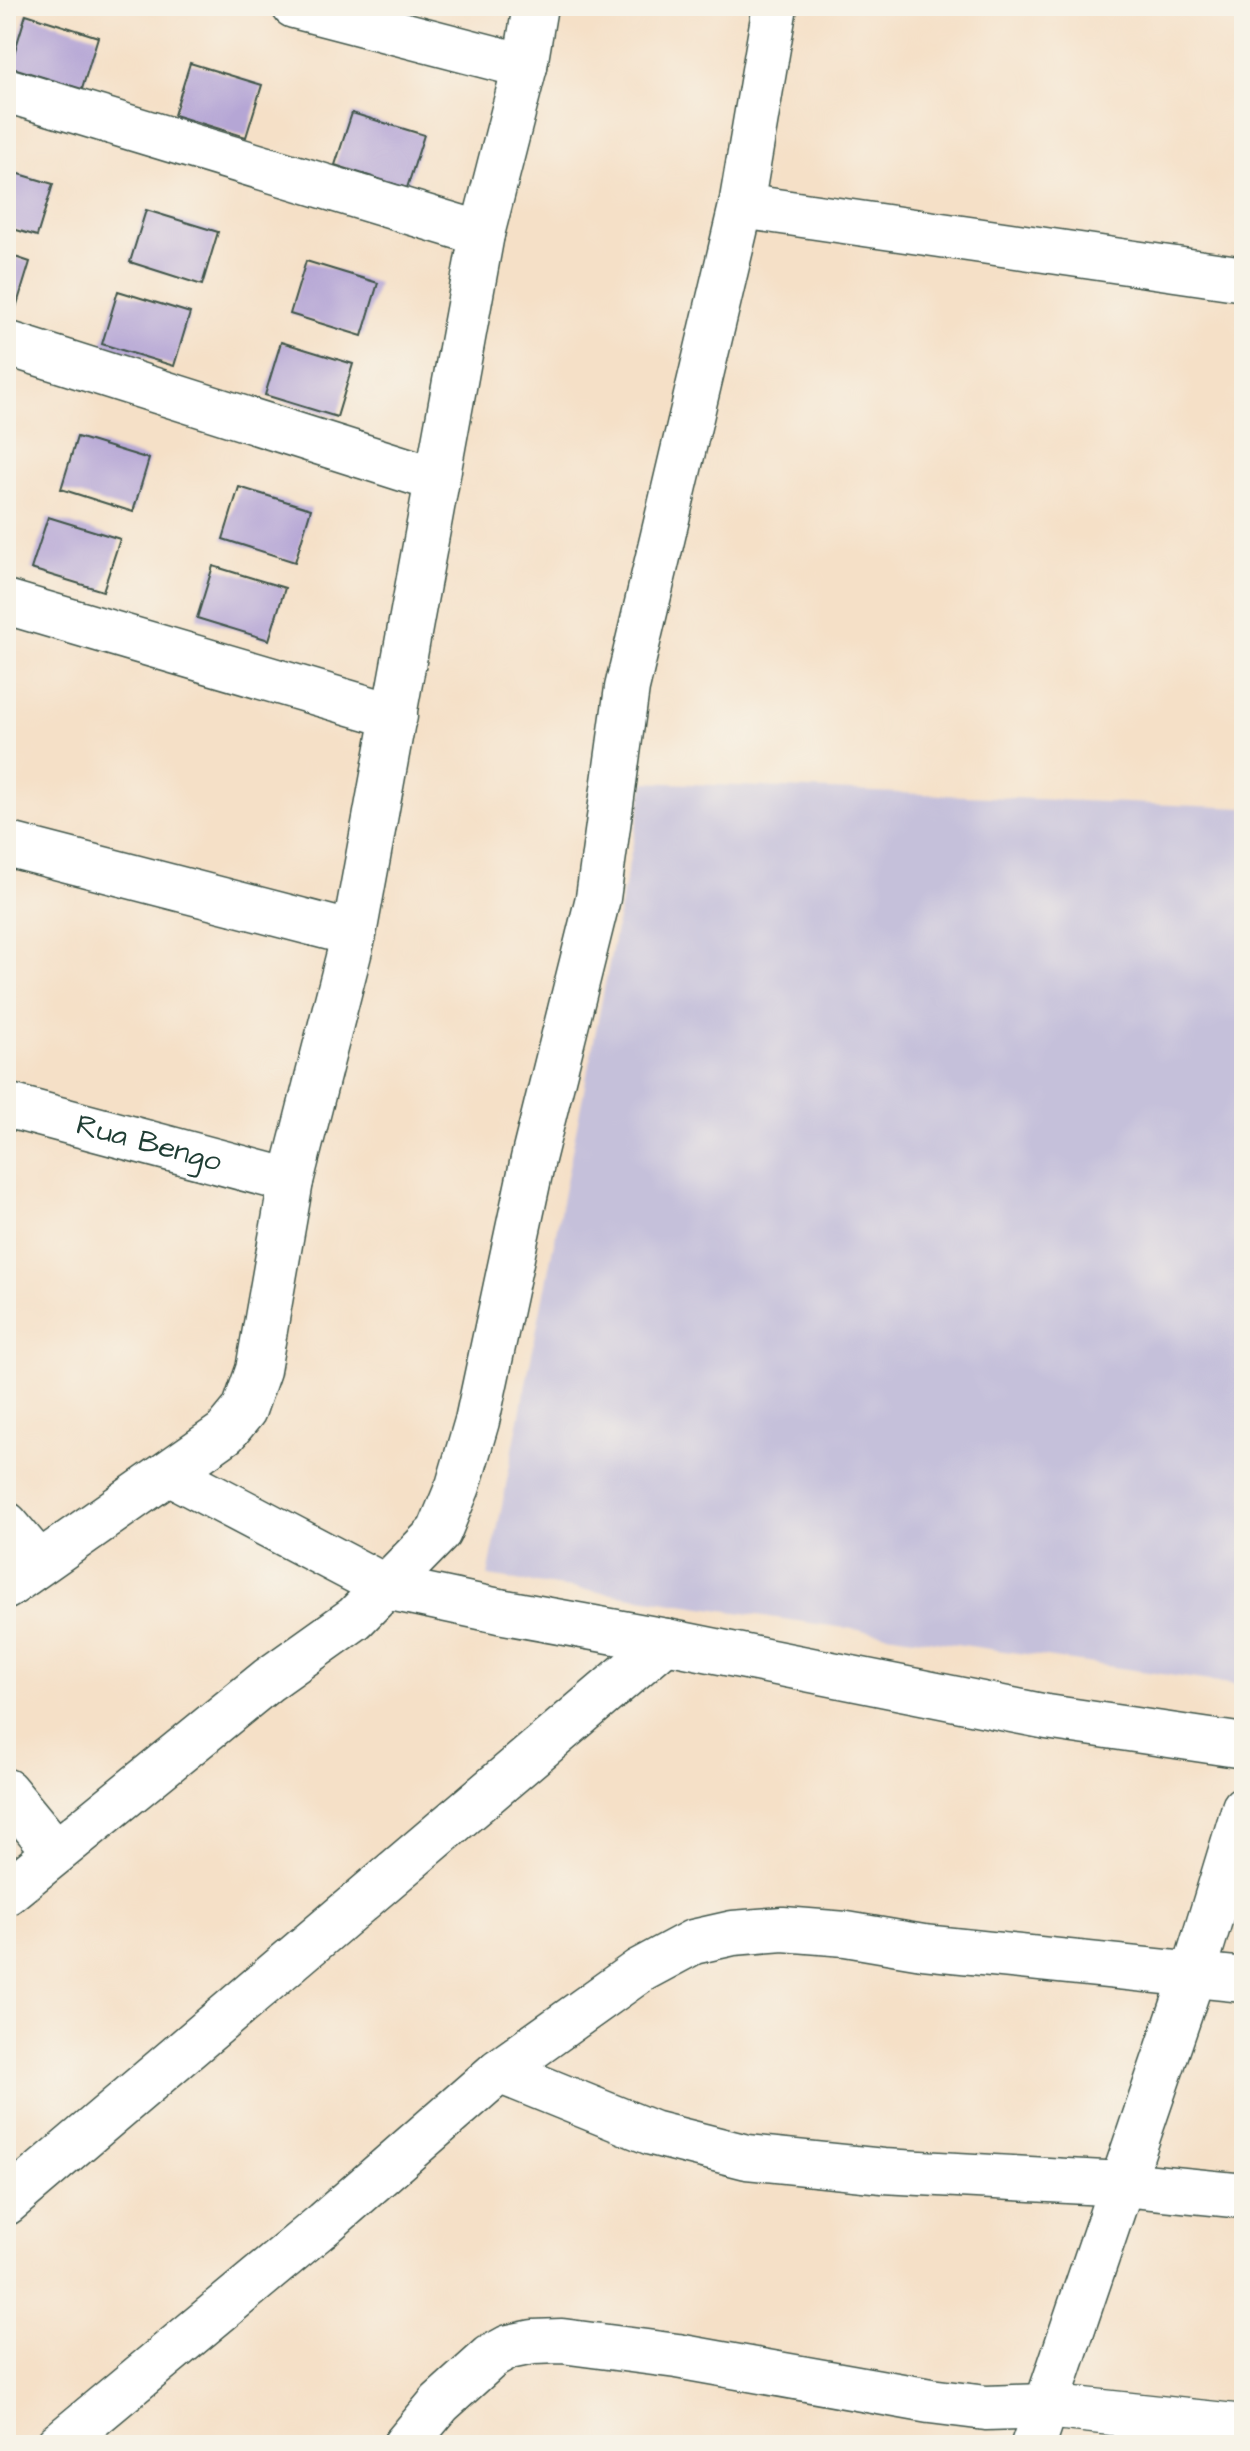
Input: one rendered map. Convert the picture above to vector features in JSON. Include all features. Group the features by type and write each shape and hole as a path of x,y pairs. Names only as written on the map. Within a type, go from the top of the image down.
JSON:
{"street":[{"path":"294,6 525,66"},
{"path":"6,1524 22,1575 225,1433 244,1410 258,1370 291,1181 354,934 482,234 525,66 535,6"},
{"path":"6,1893 268,1680 355,1618 439,1532 458,1486 477,1421 533,1159 598,898 627,688 741,206 775,6"},
{"path":"6,90 482,234"},
{"path":"741,206 1244,279"},
{"path":"6,343 435,479"},
{"path":"6,602 395,716"},
{"path":"6,844 354,934"},
{"name":"Rua Bengo","path":"6,1105 291,1181"},
{"path":"169,1473 386,1587 1047,1717 1244,1746"},
{"path":"6,2203 666,1641"},
{"path":"6,1791 56,1852"},
{"path":"1040,2426 1193,1975 1244,1808"},
{"path":"58,2445 325,2223 499,2071 639,1971 693,1942 733,1933 783,1929 846,1934 923,1947 1244,1980"},
{"path":"499,2071 652,2133 747,2157 883,2171 1123,2184 1244,2196"},
{"path":"405,2445 440,2403 491,2357 509,2347 533,2342 592,2343 986,2408 1040,2426 1244,2427"}],"shaded area":[{"path":"645,782 1244,808 1244,1686 488,1576"}],"building":[{"path":"26,14 98,37 82,89 10,67"},
{"path":"190,63 262,85 246,137 174,115"},
{"path":"352,113 424,135 407,188 335,165"},
{"path":"6,170 53,184 37,236 6,227"},
{"path":"146,210 218,232 202,285 130,262"},
{"path":"6,254 30,262 14,314 6,312"},
{"path":"306,261 378,283 362,336 290,314"},
{"path":"118,291 190,313 174,366 102,344"},
{"path":"281,342 353,364 337,417 265,395"},
{"path":"77,437 149,459 133,512 61,489"},
{"path":"239,487 311,509 295,562 223,539"},
{"path":"48,517 120,539 103,591 31,569"},
{"path":"213,566 285,588 269,640 197,618"}]}
